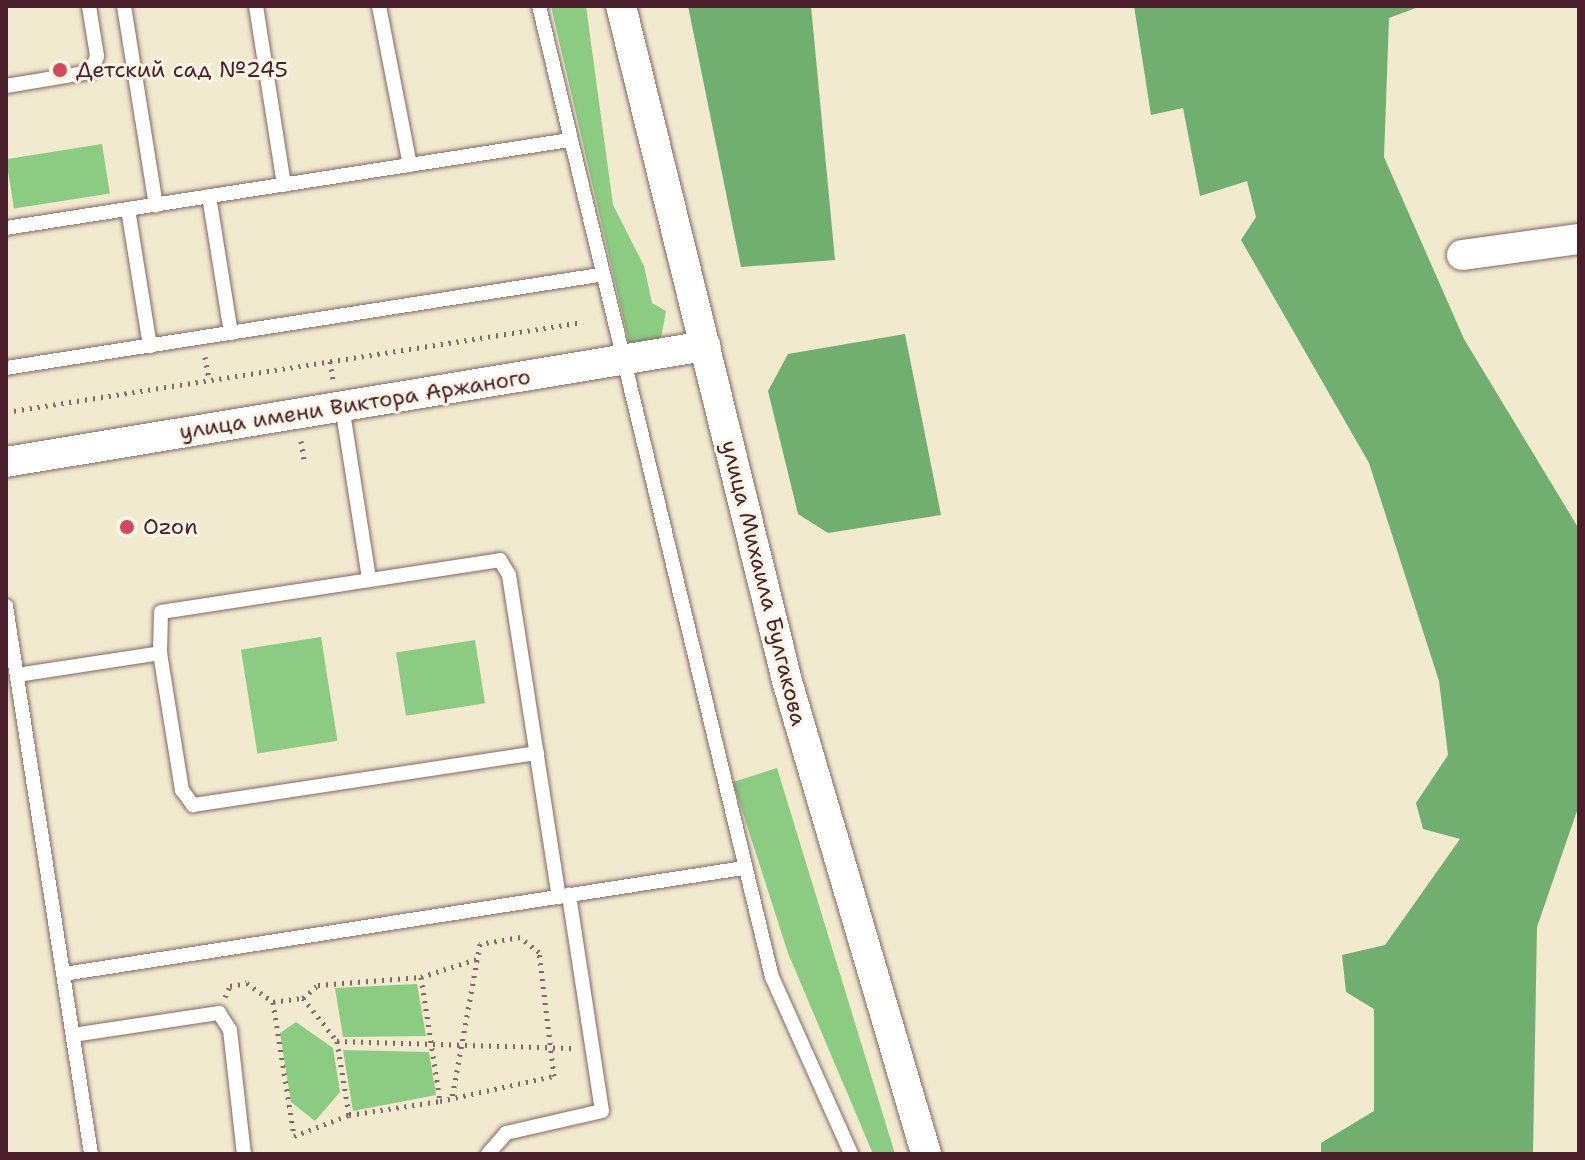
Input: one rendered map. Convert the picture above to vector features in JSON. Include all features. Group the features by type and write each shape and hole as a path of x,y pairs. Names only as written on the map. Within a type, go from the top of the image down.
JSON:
{"street":[{"name":"улица Михаила Булгакова","path":"621,6 791,696 926,1154"},
{"path":"1462,255 1579,239"},
{"name":"улица имени Виктора Аржаного","path":"6,462 705,346"}],"lane":[{"path":"6,86 91,72 97,56 89,6"},
{"path":"124,6 156,205"},
{"path":"256,6 284,185"},
{"path":"379,6 410,165"},
{"path":"539,6 619,360 772,977 851,1154"},
{"path":"6,228 569,140"},
{"path":"209,196 231,333"},
{"path":"128,209 150,346"},
{"path":"6,368 599,275"},
{"path":"342,406 369,579"},
{"path":"488,1154 506,1133 602,1111 506,565 492,560 161,612 160,653 182,790 193,805 537,753"},
{"path":"6,606 91,1154"},
{"path":"17,675 160,653"},
{"path":"64,974 743,868"},
{"path":"73,1035 219,1013 230,1030 244,1154"}],"path":[{"path":"6,412 583,322"},
{"path":"299,432 304,460"},
{"path":"273,1002 294,1136 349,1115 440,1101 554,1076 539,952 520,937 480,944 452,1098"},
{"path":"239,985 273,1002 303,998 318,985 421,977 477,959"},
{"path":"421,977 440,1101"},
{"path":"303,998 337,1041 349,1115"},
{"path":"337,1041 575,1048"}],"green space":[{"path":"551,6 586,6 613,205 644,266 652,303 666,311 660,343 640,349 629,342"},
{"path":"688,6 811,6 835,260 741,267"},
{"path":"1134,6 1421,6 1389,18 1384,157 1464,339 1579,529 1579,805 1537,927 1533,1154 1321,1154 1321,1143 1374,1111 1374,1009 1346,992 1342,955 1385,945 1460,839 1423,829 1416,803 1448,755 1439,681 1369,463 1241,240 1256,217 1247,181 1200,196 1183,108 1151,115"},
{"path":"102,144 110,193 14,209 6,159"},
{"path":"905,334 941,515 828,533 798,514 768,391 788,354"},
{"path":"321,637 337,741 257,753 241,650"},
{"path":"475,640 485,703 406,716 396,653"},
{"path":"777,768 895,1154 873,1154 788,953 733,782"},
{"path":"417,984 426,1036 343,1037 335,988"},
{"path":"296,1022 333,1048 340,1092 315,1121 291,1102 280,1033"},
{"path":"343,1050 429,1052 436,1095 353,1111"}],"place":[{"name":"Детский сад №245","path":"60,70"},
{"name":"Ozon","path":"127,527"}]}
